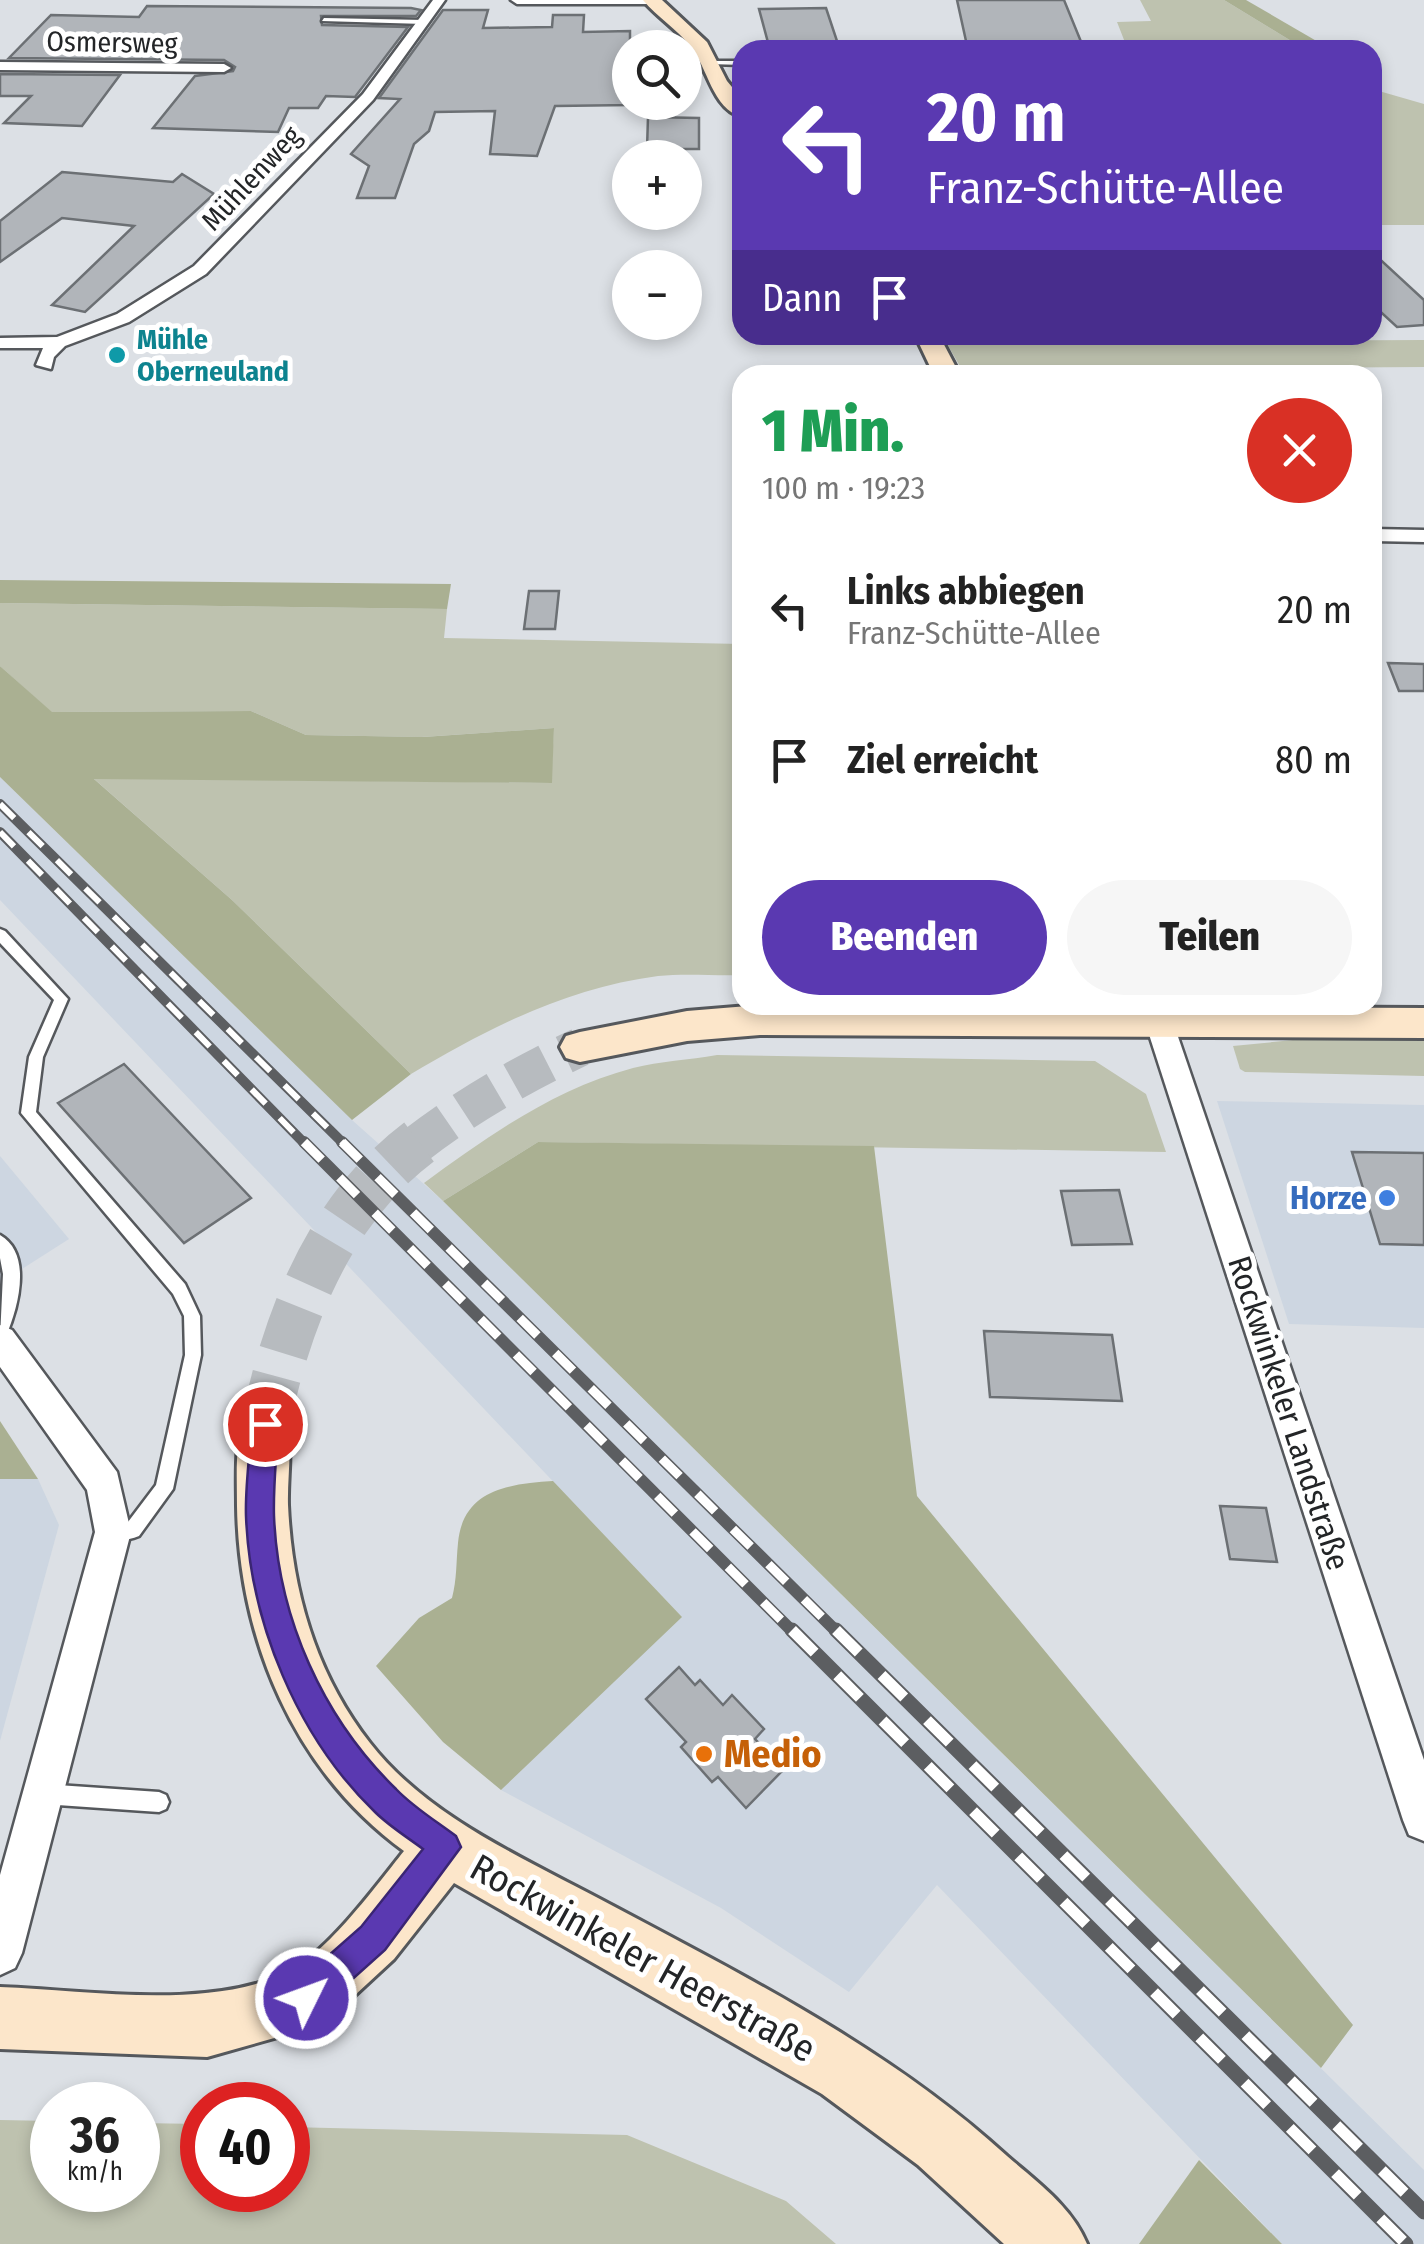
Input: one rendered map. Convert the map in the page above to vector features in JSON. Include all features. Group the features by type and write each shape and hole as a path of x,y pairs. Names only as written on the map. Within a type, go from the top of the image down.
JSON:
{"main road":[{"path":"653,0 701,46 718,83 732,99"},
{"path":"580,1046 732,1021 1096,1015"},
{"path":"1190,1015 1424,1022"},
{"path":"265,1424 260,1516 270,1588 287,1648 312,1704 345,1754 386,1801 445,1847"},
{"name":"Rockwinkeler Heerstraße","path":"0,2018 207,2026 306,1998 373,1938 445,1847 764,2022 841,2070 926,2128 1054,2244"}],"street":[{"name":"Mühlenweg","path":"0,343 59,342 124,318 200,270 368,98 404,42 439,0"},
{"path":"517,0 653,0"},
{"name":"Osmersweg","path":"0,66 224,68"},
{"path":"44,365 45,356 59,342"},
{"path":"1382,535 1424,536"},
{"name":"Rockwinkeler Landstraße","path":"1157,1015 1424,1820"},
{"path":"0,1340 104,1484 114,1532 0,1953"}],"lane":[{"path":"324,20 424,22"},
{"path":"712,63 732,63"},
{"path":"0,934 61,999 36,1057 28,1113 180,1290 192,1316 193,1355 164,1489 133,1530 114,1532"},
{"path":"0,1242 8,1252 12,1294 0,1331"},
{"path":"43,1794 160,1802"}],"shaded area":[{"path":"0,777 352,1120 443,1201 1424,2170 1424,2244 1282,2244 937,1885 849,1992 721,1908 501,1790 681,1616 0,900"},
{"path":"1217,1101 1424,1105 1424,1328 1289,1324"},
{"path":"0,1156 69,1239 0,1283"},
{"path":"0,1479 38,1479 59,1525 0,1741"}],"green space":[{"path":"1140,0 1224,0 1290,40 1124,40 1117,22 1151,21"},
{"path":"1224,0 1246,0 1315,40 1290,40"},
{"path":"1382,92 1424,104 1424,225 1382,225"},
{"path":"1382,340 1424,340 1424,367 959,365 948,345 1382,345"},
{"path":"0,580 451,584 447,609 0,603"},
{"path":"0,603 447,609 444,638 732,644 732,975 658,976 592,990 529,1012 411,1074 232,900 93,778 551,783 554,728 422,737 306,735 251,711 51,712 0,666"},
{"path":"0,666 52,712 251,711 306,735 423,737 554,728 552,783 94,779 232,900 411,1074 352,1120 0,777"},
{"path":"1374,1032 1424,1033 1424,1076 1245,1072 1240,1069 1233,1046"},
{"path":"717,1055 1095,1061 1146,1094 1166,1152 538,1142 443,1201 424,1183 497,1131 576,1088 633,1068"},
{"path":"538,1142 874,1146 917,1496 1353,2025 1321,2068 443,1201"},
{"path":"0,1421 38,1479 0,1479"},
{"path":"553,1481 682,1617 501,1790 443,1742 376,1666 419,1618 452,1598 462,1525 479,1500 520,1484"},
{"path":"0,2120 30,2121 30,2212 160,2212 160,2123 180,2124 180,2212 310,2212 310,2128 627,2135 786,2201 836,2244 0,2244"},
{"path":"1199,2160 1282,2244 1139,2244"}],"building":[{"path":"957,0 1064,0 1080,40 966,40"},
{"path":"147,6 421,10 416,16 321,16 322,25 408,27 355,97 326,96 318,108 289,108 278,132 153,128 195,76 233,71 235,67 224,60 9,58 51,15 139,17"},
{"path":"826,8 837,40 767,40 759,9"},
{"path":"443,10 488,10 483,28 552,27 553,15 584,15 583,32 612,31 612,105 555,106 537,156 490,154 495,111 435,112 429,131 414,144 395,198 357,198 369,166 351,154 400,99 379,98"},
{"path":"0,74 120,75 82,126 4,123 31,96 0,96"},
{"path":"648,120 699,120 699,140 647,140"},
{"path":"62,172 173,182 182,174 214,194 85,312 52,305 134,226 62,218 0,262 0,221"},
{"path":"1382,261 1424,300 1424,325 1397,327 1382,313"},
{"path":"529,591 559,591 555,629 524,629"},
{"path":"1388,663 1424,664 1424,691 1399,691"},
{"path":"124,1064 251,1198 184,1243 58,1103"},
{"path":"1352,1152 1424,1153 1424,1245 1380,1244"},
{"path":"1119,1190 1132,1244 1072,1245 1061,1191"},
{"path":"984,1331 1112,1335 1122,1401 990,1397"},
{"path":"1220,1506 1266,1508 1277,1562 1230,1559"},
{"path":"679,1667 695,1685 700,1680 723,1705 732,1695 764,1729 755,1739 784,1769 746,1808 718,1777 712,1782 681,1747 686,1742 646,1699"}],"tunnel":[{"path":"416,1145 495,1092 580,1047"},
{"path":"265,1424 286,1345 316,1269 360,1200 419,1142"}],"railway":[{"path":"0,804 345,1145"},
{"path":"0,832 306,1145"},
{"path":"304,1142 794,1633"},
{"path":"342,1142 838,1633"},
{"path":"792,1630 1406,2244"},
{"path":"836,1630 1424,2212"}],"place":[{"name":"Mühle Oberneuland","path":"117,355"},
{"name":"Horze","path":"1387,1198"},
{"name":"Medio","path":"704,1754"}],"route":[{"path":"265,1424 260,1468 263,1547 287,1648 312,1704 345,1754 386,1801 445,1847 373,1938 306,1998"}]}
